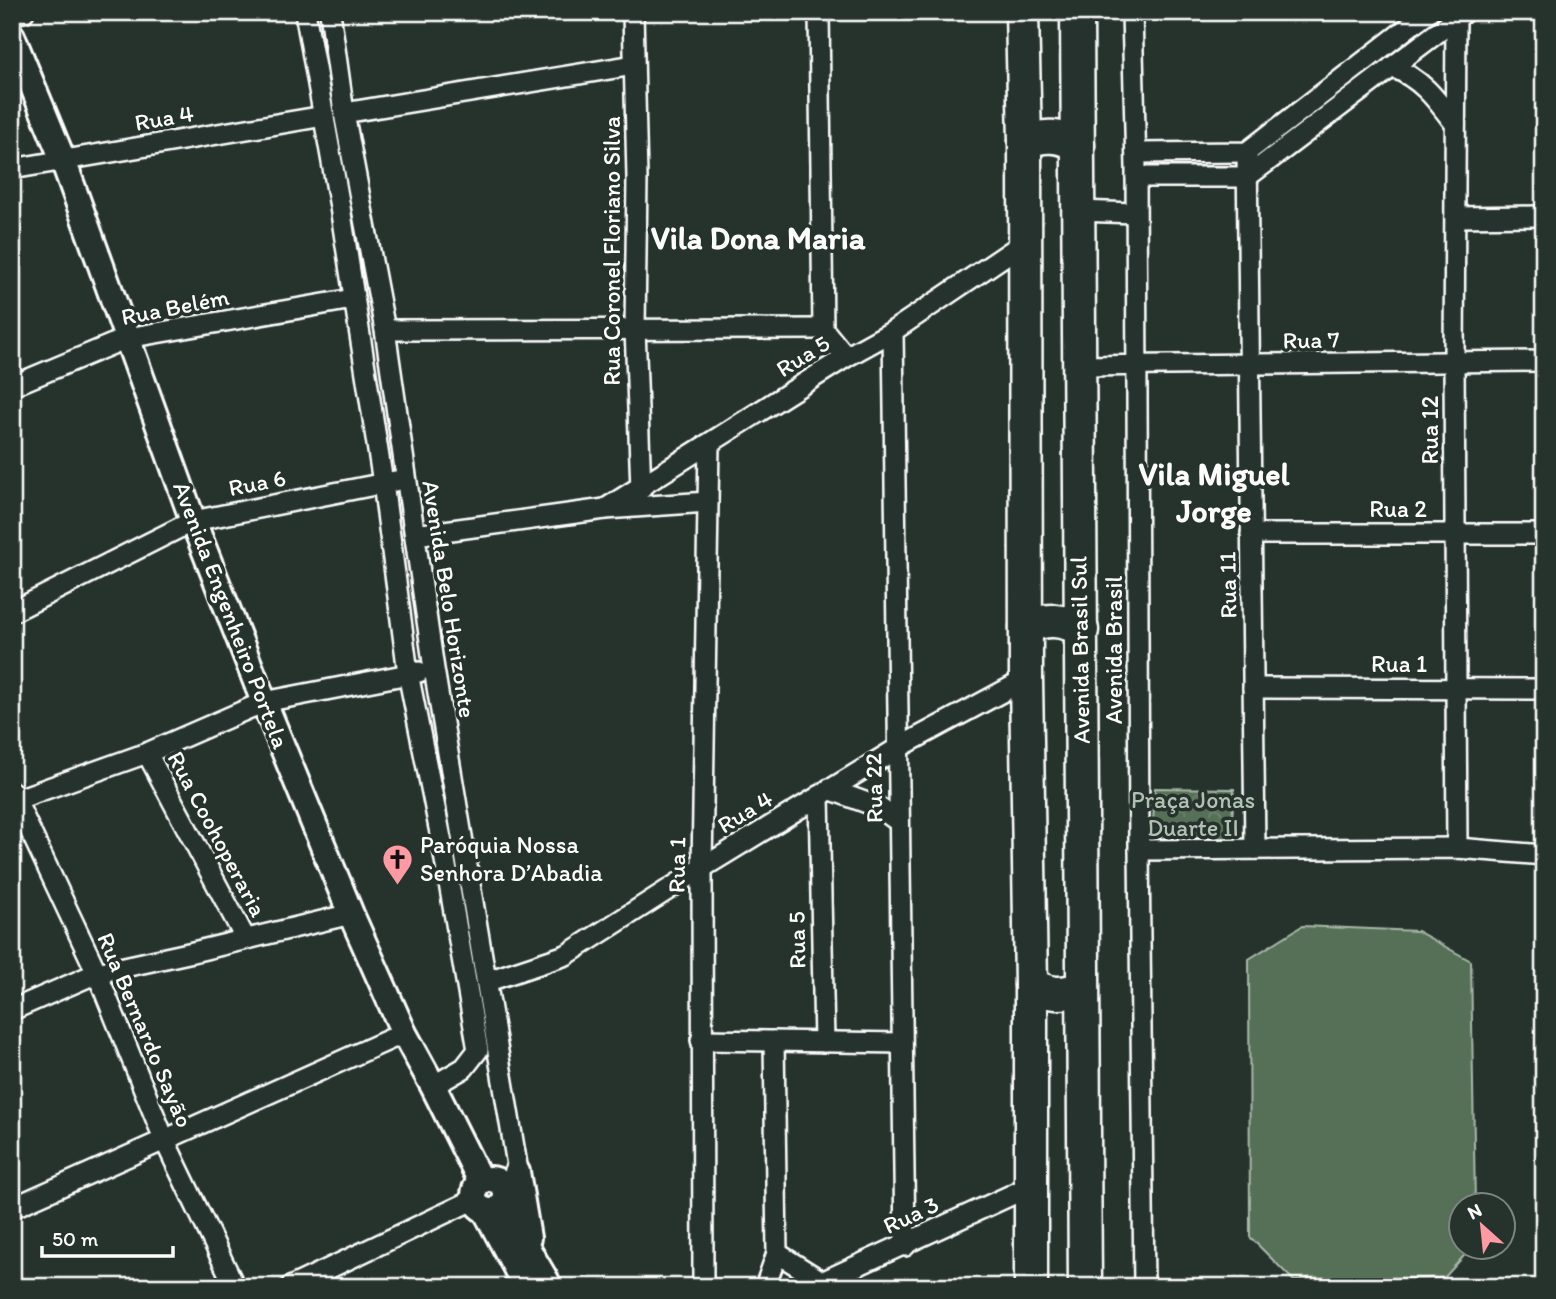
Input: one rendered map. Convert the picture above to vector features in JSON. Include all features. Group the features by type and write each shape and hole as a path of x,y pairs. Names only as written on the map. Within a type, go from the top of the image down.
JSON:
{"main road":[{"path":"1022,12 1026,678 1031,984 1031,1287"},
{"name":"Avenida Brasil Sul","path":"1077,12 1085,1287"},
{"path":"1024,127 1036,119 1051,122 1065,119 1078,111"},
{"path":"1024,127 1038,136 1052,135 1078,145"},
{"path":"1026,611 1069,606 1080,615"},
{"path":"1031,984 1042,991 1056,994 1069,993 1082,987"},
{"path":"1031,1017 1057,1010 1070,1012 1082,1019"}],"street":[{"path":"12,14 24,12"},
{"name":"Avenida Belo Horizonte","path":"305,12 340,207 383,483 408,673 442,843 478,1050 464,1068 433,1086"},
{"name":"Avenida Belo Horizonte","path":"330,12 344,113 385,330 434,669 488,981 494,1193"},
{"name":"Rua Coronel Floriano Silva","path":"633,12 637,178 635,328 640,489"},
{"path":"820,12 824,330 846,358"},
{"name":"Avenida Brasil","path":"1132,12 1136,153 1144,1287"},
{"path":"1136,153 1247,152 1428,12"},
{"path":"1136,177 1247,177 1459,14"},
{"name":"Rua 12","path":"1457,848 1454,362 1455,124 1459,14"},
{"name":"Avenida Engenheiro Portela","path":"12,36 63,160 193,521 351,914 404,1032 494,1193"},
{"path":"311,44 334,40"},
{"path":"344,113 634,65"},
{"path":"1392,67 1412,75 1441,104 1455,124"},
{"name":"Rua 4","path":"12,169 324,116"},
{"name":"Rua 11","path":"1247,152 1255,849"},
{"path":"340,207 360,204"},
{"path":"1078,211 1135,212"},
{"path":"1455,217 1544,216"},
{"name":"Rua 5","path":"605,509 893,331 1025,242"},
{"name":"Rua Belém","path":"12,386 127,338 353,299"},
{"path":"385,330 824,330"},
{"name":"Rua 22","path":"893,331 905,1245"},
{"name":"Rua 7","path":"1080,366 1544,361"},
{"name":"Rua 1","path":"703,1287 702,868 709,444"},
{"name":"Rua 6","path":"12,612 193,521 405,478"},
{"name":"Rua 5","path":"415,535 605,509 708,502"},
{"name":"Rua 2","path":"1251,534 1544,534"},
{"path":"13,798 147,753 264,702 434,669"},
{"name":"Rua 4","path":"488,981 566,955 898,748 1026,678"},
{"name":"Rua 1","path":"1253,688 1544,689"},
{"name":"Rua Coohoperaria","path":"147,753 245,938"},
{"path":"824,793 878,807 899,822"},
{"name":"Rua 5","path":"824,793 824,1042"},
{"name":"Rua Bernardo Sayão","path":"13,798 97,973 164,1139 235,1287"},
{"path":"1139,850 1457,848 1544,855"},
{"path":"12,1010 97,973 351,914"},
{"path":"12,1208 404,1032"},
{"path":"702,1040 902,1043"},
{"path":"765,1287 777,1253 774,1041"},
{"name":"Rua 3","path":"820,1285 1031,1186"},
{"path":"494,1193 531,1253"},
{"path":"494,1193 550,1287"},
{"path":"290,1287 494,1193"},
{"path":"494,1193 526,1287"},
{"path":"777,1253 820,1285"}],"green space":[{"name":"Praça Jonas Duarte II","path":"1155,788 1234,789 1231,838 1152,838"},
{"path":"1302,926 1417,931 1471,961 1475,1190 1448,1190 1448,1260 1460,1260 1444,1278 1294,1281 1250,1237 1249,959"}],"place":[{"name":"Paróquia Nossa Senhora D’Abadia","path":"397,886"}],"district":[{"name":"Vila Dona Maria","path":"758,238"},
{"name":"Vila Miguel Jorge","path":"1214,492"}]}
